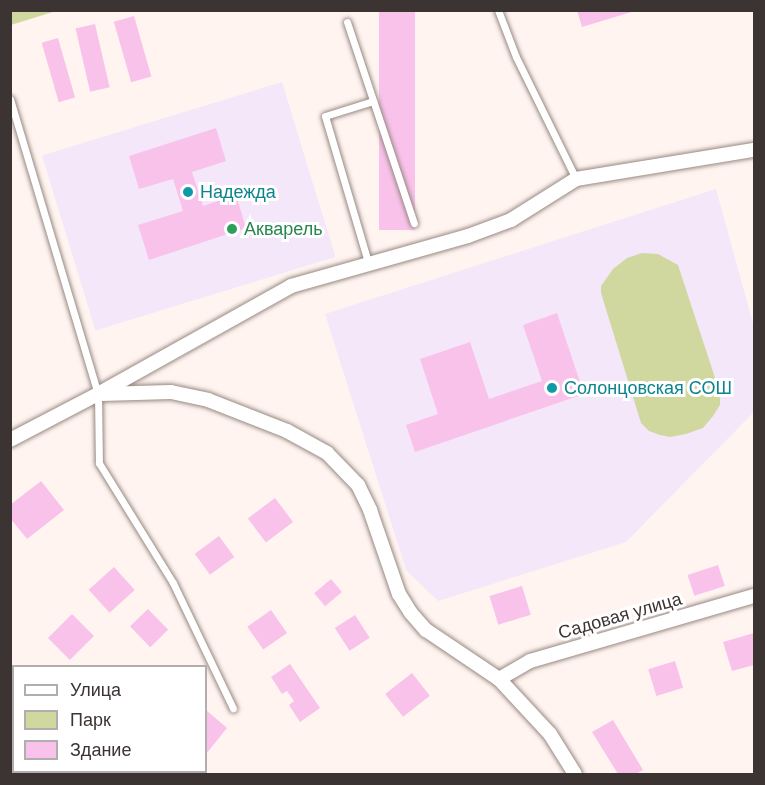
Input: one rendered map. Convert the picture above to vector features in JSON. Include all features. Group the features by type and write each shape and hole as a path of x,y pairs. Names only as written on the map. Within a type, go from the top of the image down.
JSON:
{"street":[{"path":"10,440 98,394 291,286 368,262 468,236 511,220 576,179 754,150"},
{"path":"98,394 171,392 208,400 286,431 327,453 358,485 370,510 399,594 411,613 426,630 499,679 550,734 575,774"},
{"name":"Садовая улица","path":"499,679 530,661 754,596"}],"lane":[{"path":"498,10 516,57 576,179"},
{"path":"347,22 414,223"},
{"path":"10,99 98,394 99,463 173,583 233,708"},
{"path":"368,262 325,116 374,101"}],"shaded area":[{"path":"282,82 336,257 95,330 42,155"},
{"path":"716,189 754,327 754,412 626,542 438,601 406,570 325,314"}],"green space":[{"path":"11,10 56,10 56,11 11,25"},
{"path":"642,253 658,254 678,265 720,393 720,405 713,416 703,428 686,434 670,437 660,435 649,431 641,423 601,293 601,286 613,269 627,258"}],"building":[{"path":"379,10 415,10 415,230 379,230"},
{"path":"577,10 635,10 635,11 582,27"},
{"path":"134,16 151,77 131,82 114,22"},
{"path":"95,24 110,87 90,92 76,28"},
{"path":"58,38 75,98 59,102 42,43"},
{"name":"Надежда","path":"216,128 226,161 192,172 203,206 236,195 246,228 149,260 138,225 183,211 173,179 139,189 129,156"},
{"name":"Солонцовская СОШ","path":"557,313 584,394 415,452 406,425 438,414 420,359 470,342 489,399 542,381 523,325"},
{"path":"41,481 64,510 27,539 10,518 10,505"},
{"path":"275,498 293,522 266,542 248,518"},
{"path":"219,536 234,557 210,575 195,554"},
{"path":"718,565 725,586 694,596 688,575"},
{"path":"114,567 135,590 109,613 89,590"},
{"path":"331,579 342,592 325,606 314,593"},
{"path":"522,586 531,615 498,625 489,596"},
{"path":"148,609 168,630 150,647 130,626"},
{"path":"271,610 287,633 263,650 247,627"},
{"path":"72,614 94,636 70,660 48,638"},
{"path":"355,615 370,638 350,651 335,628"},
{"path":"754,633 754,665 732,671 723,642"},
{"path":"675,661 683,688 656,696 648,669"},
{"path":"290,664 320,708 300,722 289,705 294,701 287,691 282,694 271,677"},
{"path":"412,673 430,696 403,717 385,694"},
{"path":"207,711 227,728 207,753"},
{"path":"613,720 643,770 636,774 618,774 592,732"}],"place":[{"name":"Надежда","path":"188,192"},
{"name":"Акварель","path":"232,229"},
{"name":"Солонцовская СОШ","path":"552,388"}]}
